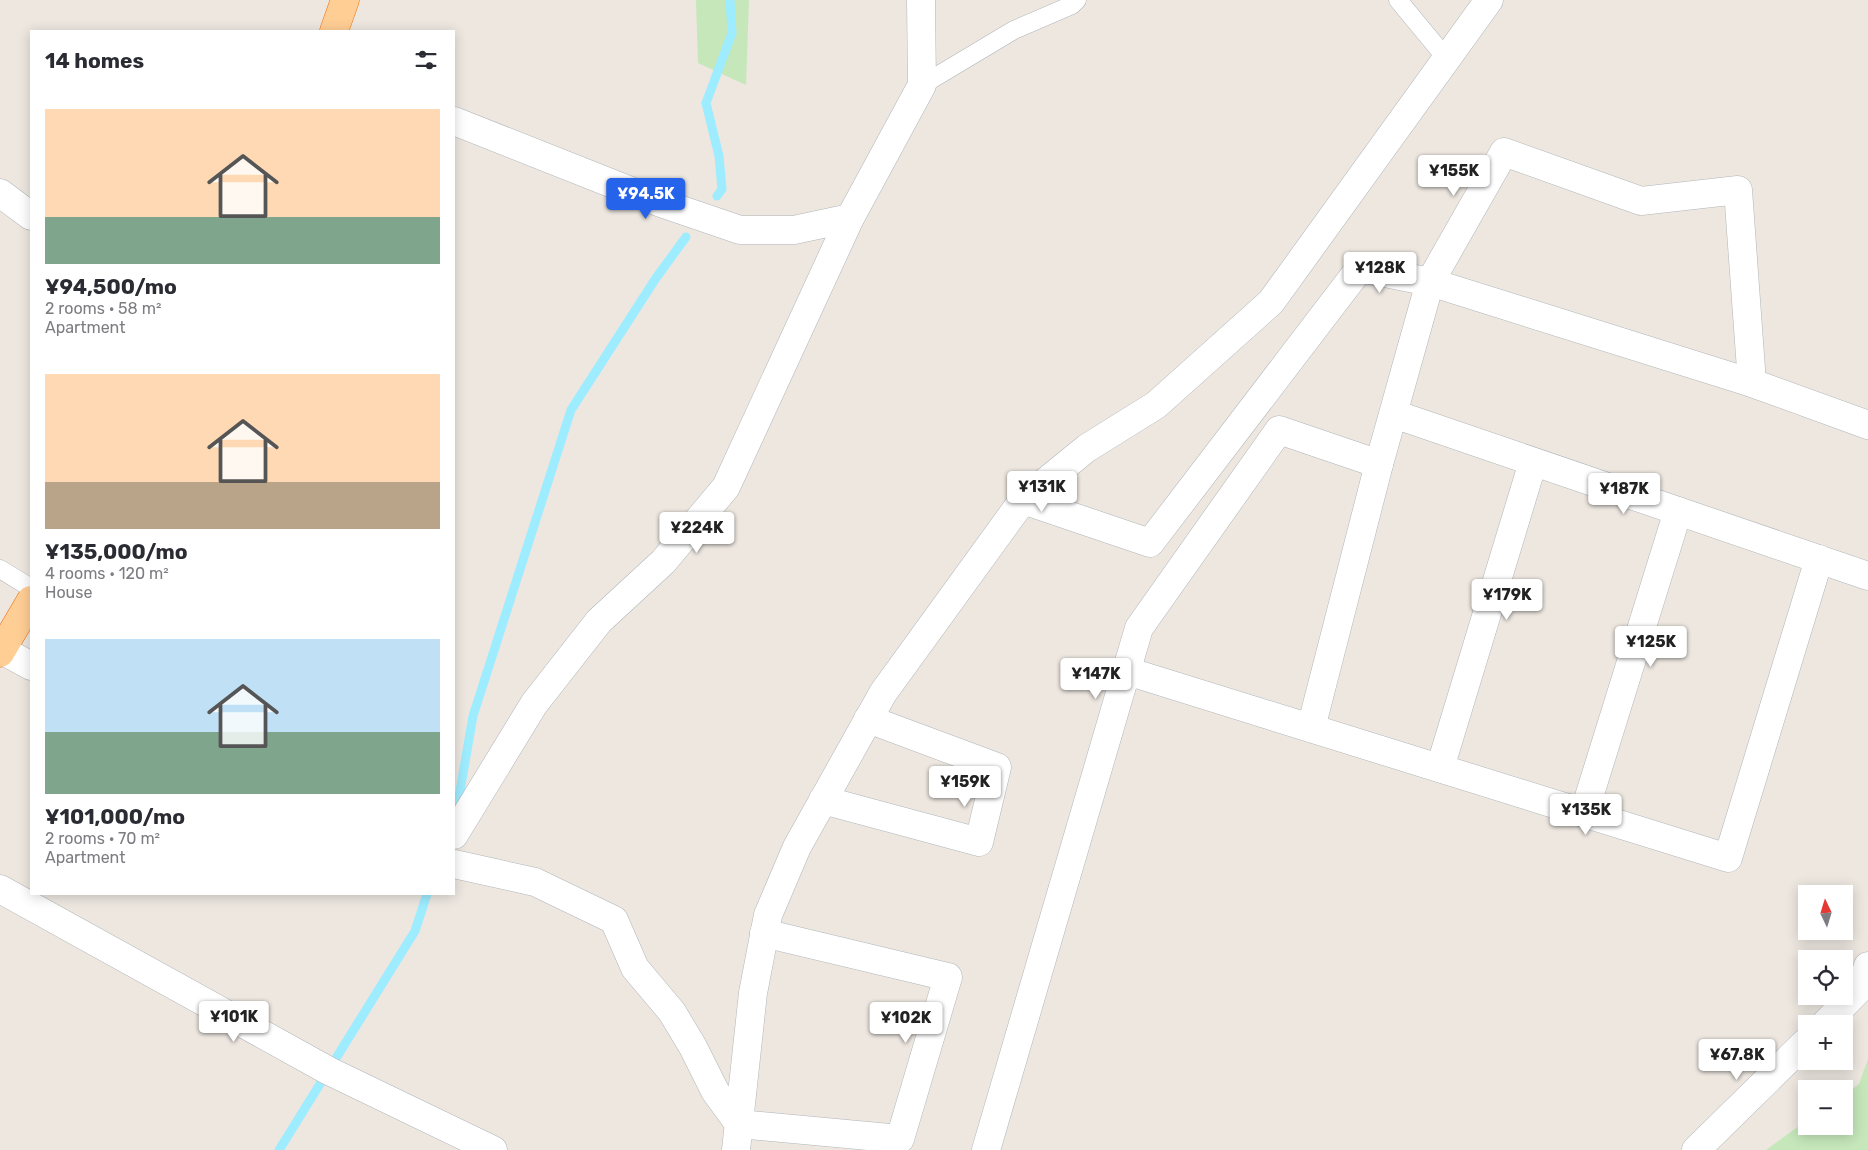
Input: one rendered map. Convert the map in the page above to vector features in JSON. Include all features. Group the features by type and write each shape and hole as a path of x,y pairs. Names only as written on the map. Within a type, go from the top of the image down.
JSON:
{"highway":[{"path":"334,30 345,0"},
{"path":"1,652 30,602"}],"street":[{"path":"455,833 534,704 599,621 663,562 726,487 850,218 922,85 921,0"},
{"path":"737,1137 753,993 768,915 797,847 883,692 1024,500 1087,448 1156,405 1270,302 1489,0"},
{"path":"455,121 661,203 740,230 794,230 850,218"},
{"path":"1311,728 1379,464 1430,282 1504,152 1641,201 1738,190 1752,383"},
{"path":"0,193 30,215"},
{"path":"1024,500 1150,543 1360,268 1430,282 1752,383 1868,425"},
{"path":"1394,414 1868,576"},
{"path":"986,1150 1139,628 1279,430 1379,464"},
{"path":"1440,768 1533,462"},
{"path":"1584,813 1678,511"},
{"path":"1127,671 1728,858 1819,559"},
{"path":"1,652 30,666"},
{"path":"823,800 979,842 997,767 868,719"},
{"path":"455,864 535,882 614,920 635,968 672,1012 693,1047 737,1137"},
{"path":"0,889 329,1071 493,1150"},
{"path":"737,1137 900,1140 948,977 764,933"},
{"path":"1834,1015 1861,987 1868,966"},
{"path":"1696,1150 1798,1050"}],"lane":[{"path":"922,85 1014,30 1072,5 1077,0"},
{"path":"1398,0 1446,58"},
{"path":"0,569 30,587"}],"green space":[{"path":"696,0 749,0 746,85 698,63"},
{"path":"1868,1059 1868,1150 1766,1150 1798,1127 1798,1135 1853,1135 1853,1088 1859,1084"}],"waterway":[{"path":"717,196 722,189 719,156 706,103 732,33 730,0"},
{"path":"455,809 459,797 473,716 571,410 656,278 686,237"},
{"path":"279,1150 415,931 427,895"}]}
